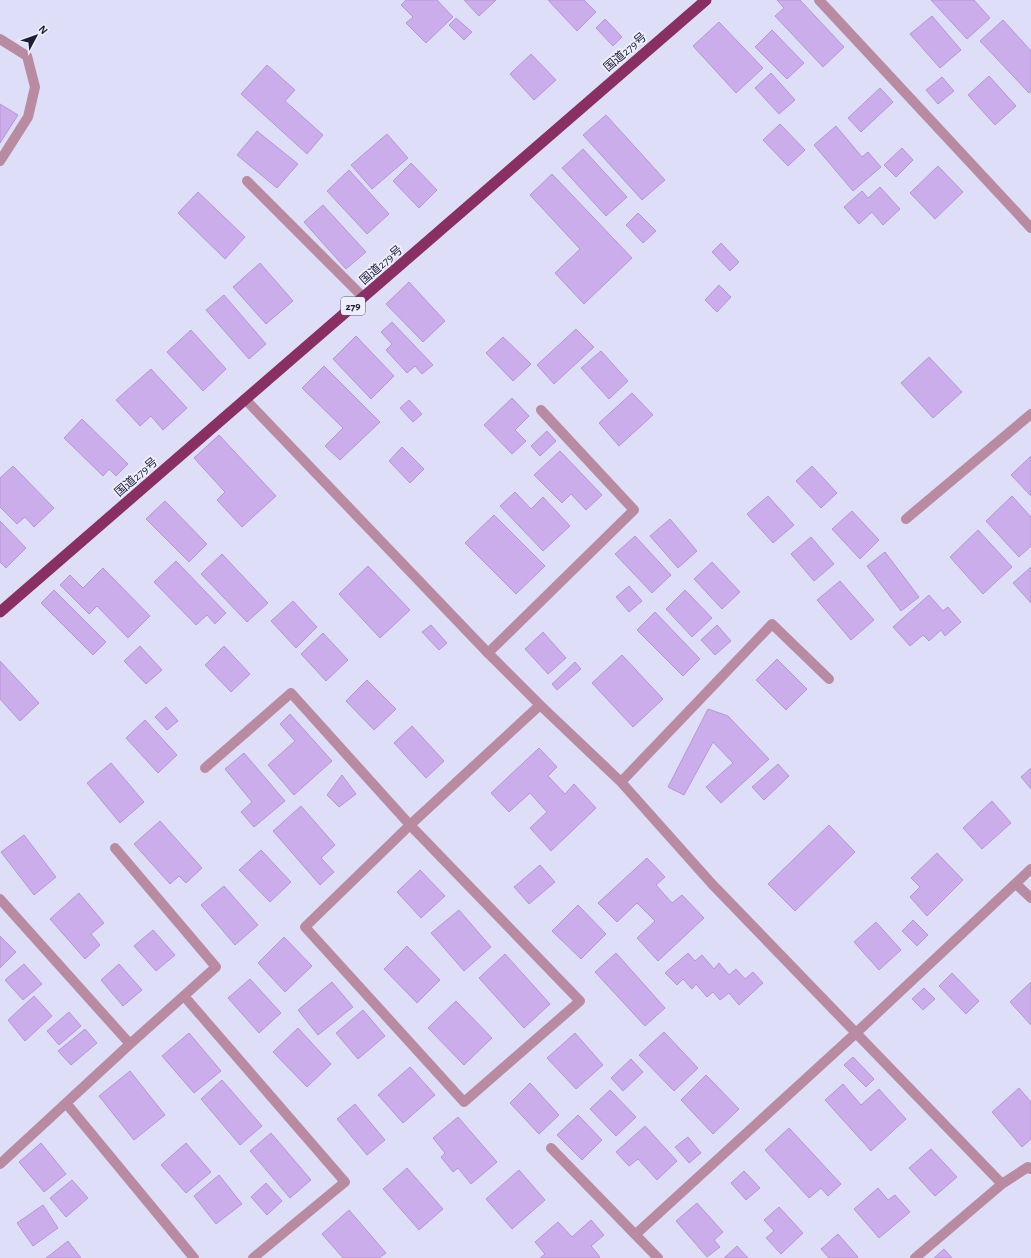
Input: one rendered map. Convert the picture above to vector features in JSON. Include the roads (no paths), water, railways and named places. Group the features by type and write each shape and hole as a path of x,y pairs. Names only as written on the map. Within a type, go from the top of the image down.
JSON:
{"highway":[{"name":"国道279号","path":"0,612 706,0"}],"street":[{"path":"819,0 1031,228"},
{"path":"0,39 27,56 35,87 28,117 0,161"},
{"path":"247,181 363,297"},
{"path":"245,399 488,653 621,782 712,884 1002,1184"},
{"path":"488,653 634,510 541,410"},
{"path":"906,519 1031,414"},
{"path":"621,782 772,624 829,679"},
{"path":"205,768 291,693 410,825 580,1001 464,1102 305,927 410,825 540,705"},
{"path":"0,1164 216,967 115,848"},
{"path":"636,1234 856,1033 1031,869"},
{"path":"1016,884 1031,898"},
{"path":"0,899 130,1044"},
{"path":"184,996 345,1182 253,1258"},
{"path":"66,1103 194,1258"},
{"path":"550,1148 658,1258"},
{"path":"916,1258 1002,1184 1028,1167 1031,1169"}]}
